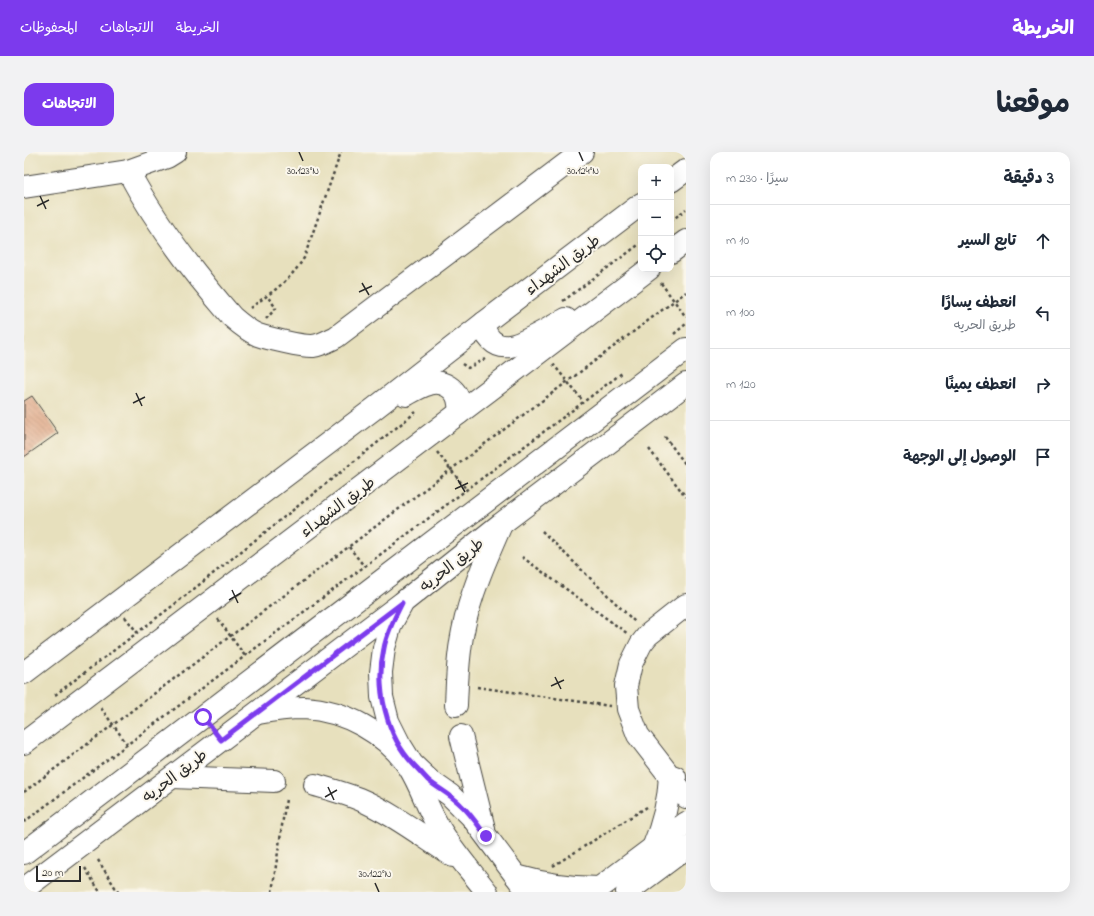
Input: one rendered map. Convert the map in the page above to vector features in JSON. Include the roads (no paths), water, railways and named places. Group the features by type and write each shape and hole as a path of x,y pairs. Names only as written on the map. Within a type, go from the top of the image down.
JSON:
{"street":[{"path":"24,187 128,171 167,157 175,152"},
{"path":"128,171 167,235 222,306 243,327 258,334 312,346 324,343 336,337 582,152"},
{"path":"674,179 686,170"},
{"name":"طريق الشهداء","path":"24,673 375,408 638,206"},
{"path":"674,250 686,241"},
{"name":"طريق الشهداء","path":"24,743 589,315 654,275"},
{"path":"484,323 484,330 487,336 492,341 505,347 512,346 571,316 583,314 589,315"},
{"name":"طريق الحريه","path":"24,853 417,554 677,344"},
{"path":"375,408 393,403 423,386 431,383 439,383 446,385 453,390 457,396 460,404 459,413"},
{"name":"طريق الحريه","path":"24,889 402,603 501,524 686,384"},
{"path":"456,704 457,667 463,630 472,595 501,524"},
{"path":"417,554 434,577"},
{"path":"402,603 391,624 386,642 381,672 382,697 388,721 398,743 412,764 430,781 461,805 525,883 597,890 658,856 686,848"},
{"path":"658,856 664,818 678,786 638,734 628,708 626,686 631,664 644,639 686,605"},
{"path":"256,714 280,709 305,708 329,712 352,720 373,732 392,747 408,765 421,786 436,824 487,892"},
{"path":"203,717 221,740"},
{"path":"461,736 486,836"},
{"path":"172,777 274,781"},
{"path":"314,785 337,791 378,808 467,865"},
{"path":"627,892 686,823"},
{"path":"658,856 686,864"}]}
